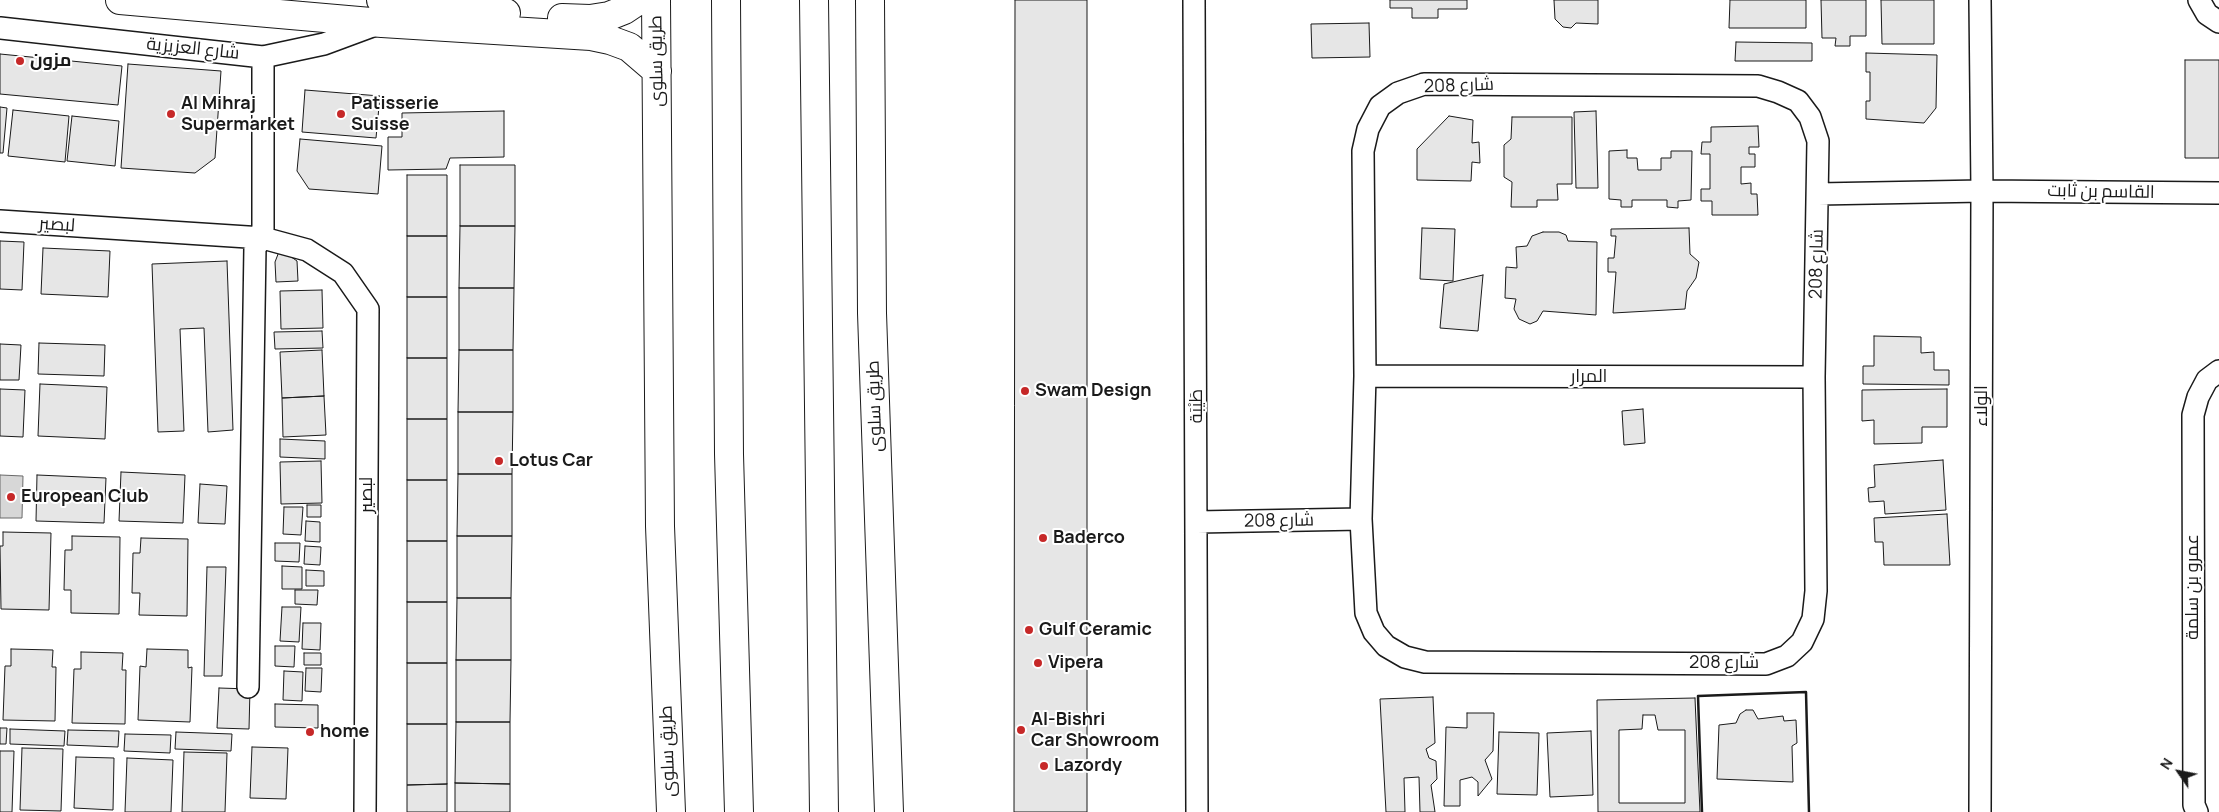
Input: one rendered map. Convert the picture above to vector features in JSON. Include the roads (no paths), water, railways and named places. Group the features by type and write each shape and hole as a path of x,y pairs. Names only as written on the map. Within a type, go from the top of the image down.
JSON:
{"main road":[{"name":"شارع العزيزية","path":"120,0 381,11 591,36 629,47 657,71"},
{"name":"شارع العزيزية","path":"381,11 414,2 524,15 590,19 609,16 624,10 639,0"},
{"name":"طريق سلوى","path":"656,0 660,526 671,812"},
{"path":"726,0 729,454 739,812"},
{"path":"814,0 824,812"},
{"name":"طريق سلوى","path":"870,0 872,312 889,812"}],"street":[{"name":"طَيْبَة","path":"1194,0 1197,812"},
{"name":"الولاء","path":"1980,0 1982,191 1980,812"},
{"path":"2199,0 2207,14 2219,22"},
{"name":"شارع العزيزية","path":"0,28 264,57 324,44 381,11"},
{"path":"248,687 254,247 263,238 264,57"},
{"name":"شارع 208","path":"1424,84 1758,86 1798,101 1810,117 1818,141 1814,377 1816,591 1813,619 1802,642 1787,656 1766,664 1425,662 1405,656 1386,646 1374,632 1366,613 1361,519 1365,376 1363,152 1368,128 1380,106 1398,93 1424,84"},
{"name":"القاسم بن ثابت","path":"1982,191 2219,193"},
{"path":"1818,194 1982,191"},
{"name":"لبصير","path":"0,221 263,238 306,250 343,273 368,308 364,812"},
{"name":"عمرو بن سلمة","path":"2197,812 2194,805 2193,415 2198,397 2207,380 2219,371"},
{"name":"المرار","path":"1365,376 1814,377"},
{"name":"شارع 208","path":"1197,522 1361,519"}],"place":[{"name":"مزون","path":"20,61"},
{"name":"Al Mihraj Supermarket","path":"171,114"},
{"name":"Patisserie Suisse","path":"341,114"},
{"name":"Swam Design","path":"1025,391"},
{"name":"Lotus Car","path":"499,461"},
{"name":"European Club","path":"11,497"},
{"name":"Baderco","path":"1043,538"},
{"name":"Gulf Ceramic","path":"1029,630"},
{"name":"Vipera","path":"1038,663"},
{"name":"Al-Bishri Car Showroom","path":"1021,730"},
{"name":"home","path":"310,732"},
{"name":"Lazordy","path":"1044,766"}]}
